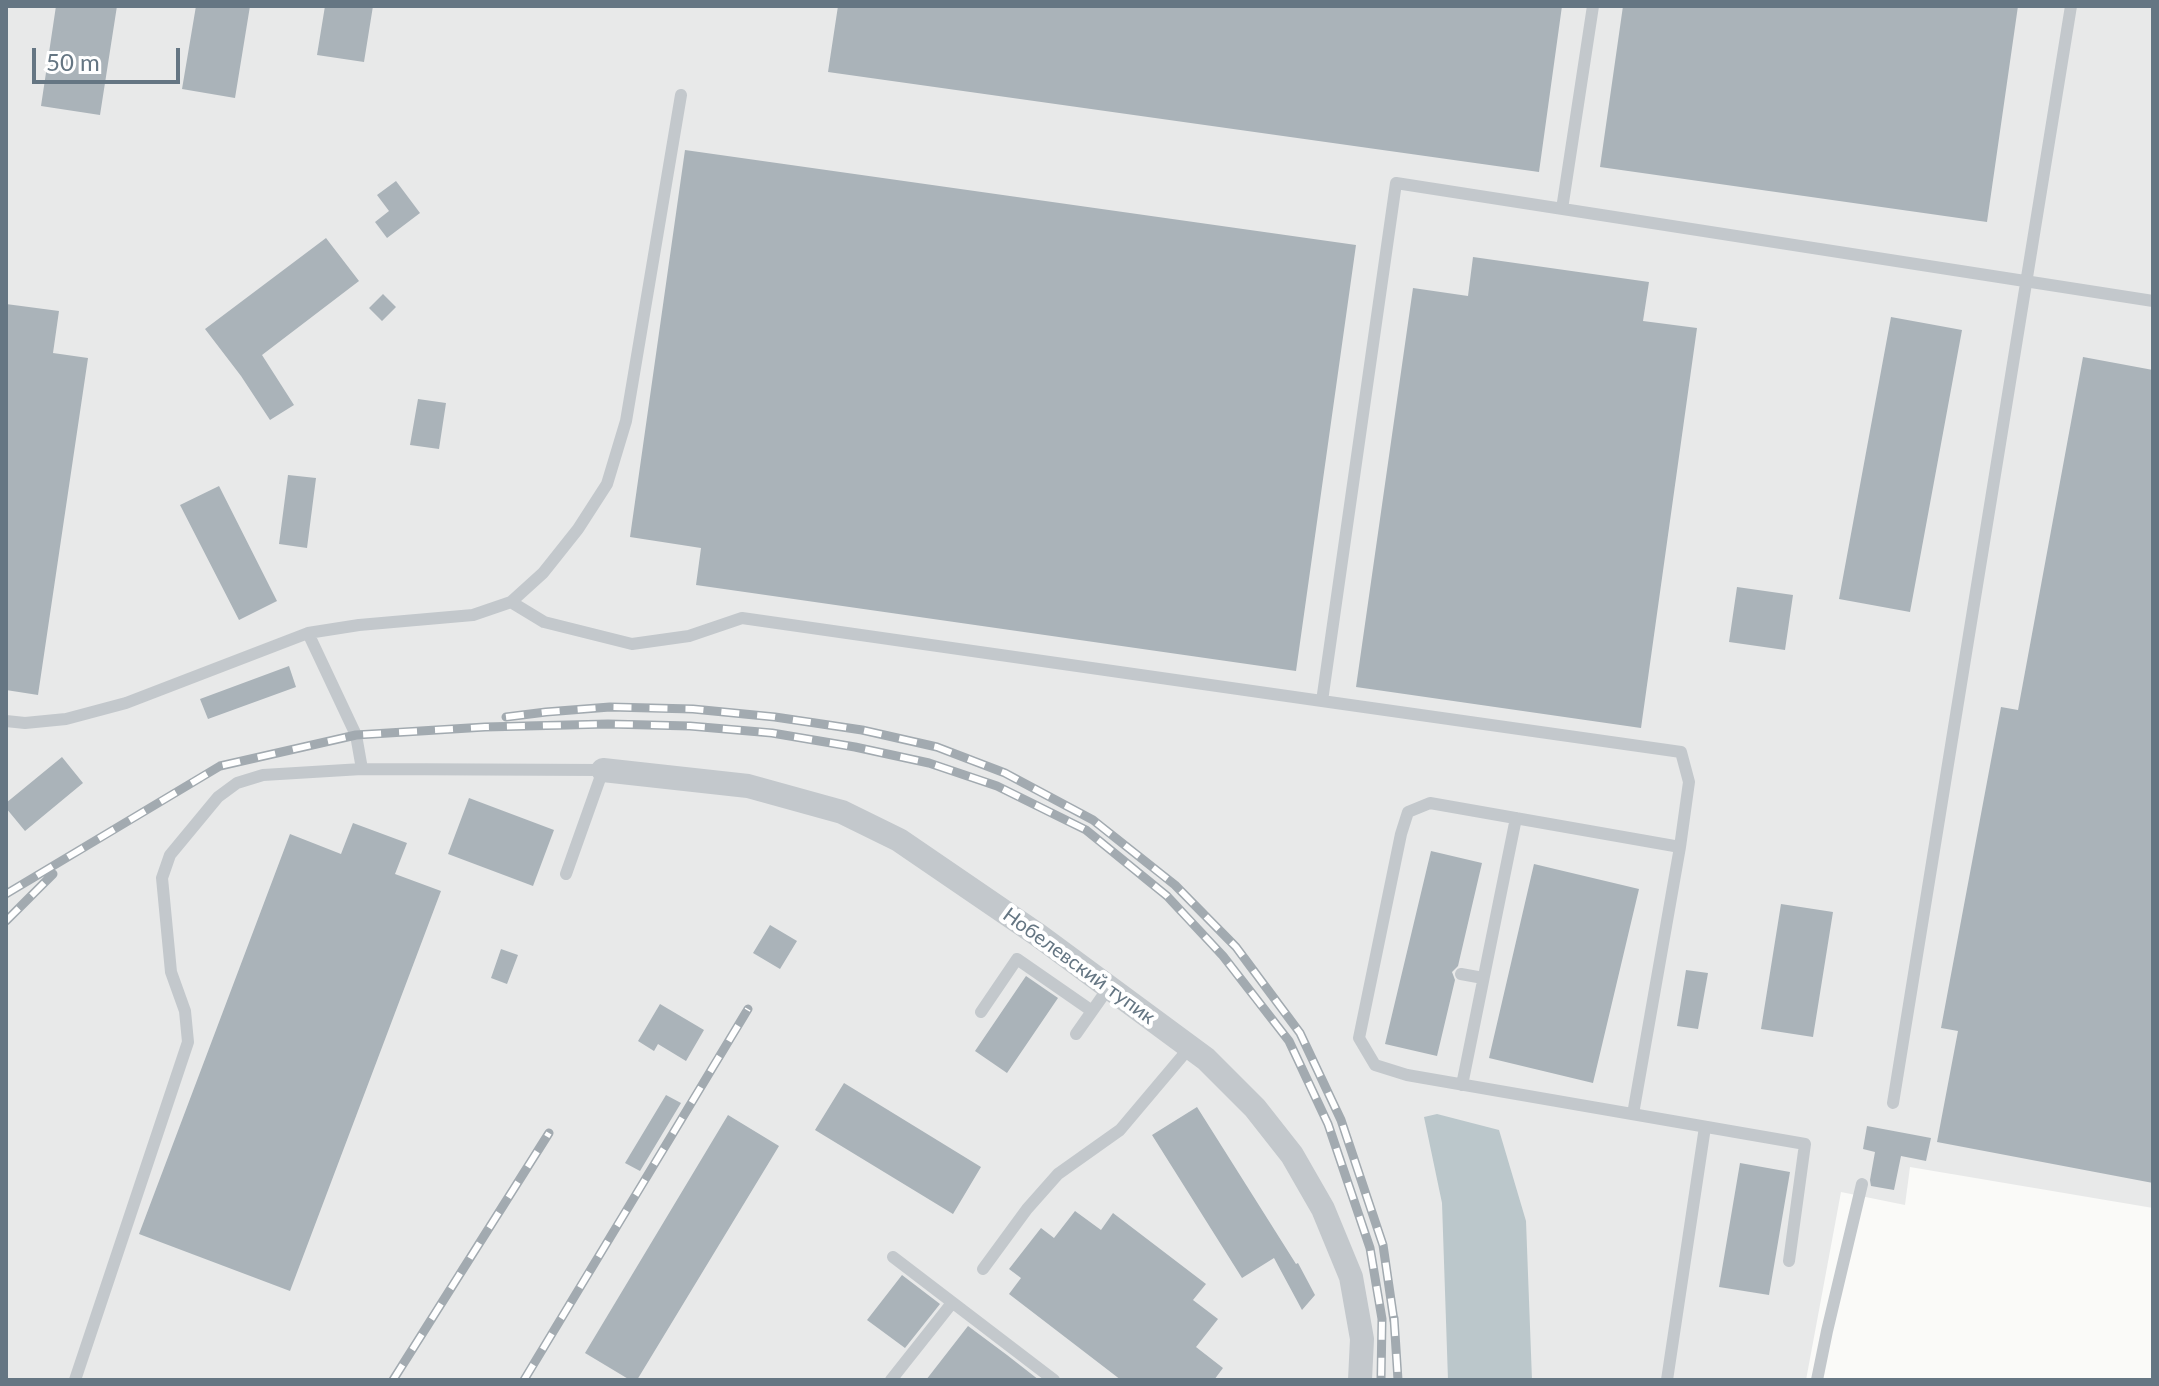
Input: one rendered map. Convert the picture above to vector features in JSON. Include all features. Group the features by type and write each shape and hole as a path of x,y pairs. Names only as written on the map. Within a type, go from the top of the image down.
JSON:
{"street":[{"name":"Нобелевский тупик","path":"603,770 748,786 842,812 899,840 1038,935 1206,1059 1255,1108 1292,1155 1323,1209 1351,1277 1362,1339 1360,1380"}],"lane":[{"path":"1562,209 1593,6"},
{"path":"1893,1103 2071,6"},
{"path":"6,721 25,723 66,719 126,703 308,633 359,625 473,615 511,602 543,573 578,529 607,484 626,421 681,95"},
{"path":"1322,701 1396,183 2153,301"},
{"path":"511,602 544,622 632,644 689,636 742,618 1681,752 1689,782 1633,1114"},
{"path":"308,633 356,735 362,769"},
{"path":"75,1380 188,1042 185,1011 171,972 162,878 170,855 218,797 237,783 263,775 362,769 603,770 566,874"},
{"path":"1680,847 1430,803 1408,812 1359,1038 1375,1065 1407,1075 1805,1144 1789,1261"},
{"path":"1462,1085 1516,818"},
{"path":"981,1012 1017,959 1092,1011"},
{"path":"1461,974 1483,978"},
{"path":"1076,1034 1109,987"},
{"path":"983,1269 1027,1209 1058,1174 1120,1130 1190,1047"},
{"path":"1667,1380 1705,1127"},
{"path":"1817,1380 1862,1184"},
{"path":"893,1257 1054,1380"},
{"path":"891,1380 952,1303"}],"shaded area":[{"path":"6,6 2153,6 2153,1208 1910,1167 1905,1205 1841,1192 1806,1380 6,1380"},
{"path":"1437,1114 1499,1130 1526,1221 1532,1380 1448,1380 1442,1203 1424,1117"}],"building":[{"path":"56,6 117,6 100,115 41,106"},
{"path":"196,6 250,6 235,98 182,89"},
{"path":"325,6 373,6 364,62 317,55"},
{"path":"838,6 1562,6 1539,172 828,72"},
{"path":"1623,6 2018,6 1987,222 1600,167"},
{"path":"685,150 1356,245 1296,671 696,585 701,548 630,537"},
{"path":"396,181 420,213 387,238 375,222 389,211 377,195"},
{"path":"326,238 359,281 262,355 294,405 270,420 205,329"},
{"path":"1473,257 1649,282 1643,321 1697,328 1641,728 1356,687 1413,288 1468,296"},
{"path":"383,294 396,307 382,321 369,308"},
{"path":"6,304 59,311 53,353 88,358 38,695 6,690"},
{"path":"1891,317 1962,330 1910,612 1839,599"},
{"path":"2083,357 2153,370 2153,1183 1937,1142 1958,1031 1941,1028 2001,707 2018,710"},
{"path":"418,399 446,403 439,449 410,445"},
{"path":"288,475 316,478 307,548 279,544"},
{"path":"219,486 277,601 239,620 180,505"},
{"path":"1737,587 1793,595 1785,650 1729,642"},
{"path":"289,666 296,687 208,719 200,699"},
{"path":"62,757 83,783 25,831 6,808 6,803"},
{"path":"469,798 554,830 533,886 448,854"},
{"path":"353,823 407,843 395,874 441,891 290,1291 139,1234 290,834 341,854"},
{"path":"1431,851 1482,863 1458,966 1452,972 1455,980 1437,1056 1385,1044"},
{"path":"1534,864 1639,889 1593,1083 1489,1058"},
{"path":"1781,904 1833,912 1813,1037 1761,1029"},
{"path":"770,925 797,941 780,969 753,953"},
{"path":"501,949 518,955 507,984 491,978"},
{"path":"1686,970 1708,973 1698,1029 1677,1026"},
{"path":"1026,976 1058,998 1007,1073 975,1051"},
{"path":"660,1004 704,1030 686,1061 658,1044 654,1051 638,1041"},
{"path":"844,1083 981,1167 953,1214 815,1130"},
{"path":"666,1095 681,1103 640,1171 625,1163"},
{"path":"1197,1107 1298,1263 1315,1295 1302,1310 1274,1258 1242,1278 1152,1135"},
{"path":"728,1115 779,1146 637,1380 630,1380 585,1353"},
{"path":"1867,1126 1931,1138 1926,1161 1901,1156 1894,1190 1871,1186 1875,1152 1863,1149"},
{"path":"1740,1163 1790,1172 1769,1295 1719,1287"},
{"path":"1075,1211 1101,1230 1113,1213 1206,1284 1193,1300 1218,1319 1196,1347 1223,1368 1214,1380 1121,1380 1009,1294 1021,1278 1009,1269 1041,1228 1054,1238"},
{"path":"902,1275 940,1304 905,1348 867,1320"},
{"path":"968,1326 1007,1355 1039,1380 926,1380"}],"railway":[{"path":"506,717 610,707 693,709 862,730 937,747 1005,773 1093,820 1175,885 1236,947 1300,1033 1341,1120 1383,1245 1394,1321"},
{"path":"6,894 220,766 356,735 485,727 690,726 772,733 855,747 929,763 997,786 1086,830 1167,896 1223,956 1289,1041 1328,1124 1370,1248 1382,1319 1381,1380"},
{"path":"6,921 53,874"},
{"path":"524,1380 748,1009"},
{"path":"393,1380 549,1133"},
{"path":"1394,1318 1398,1380"}]}
